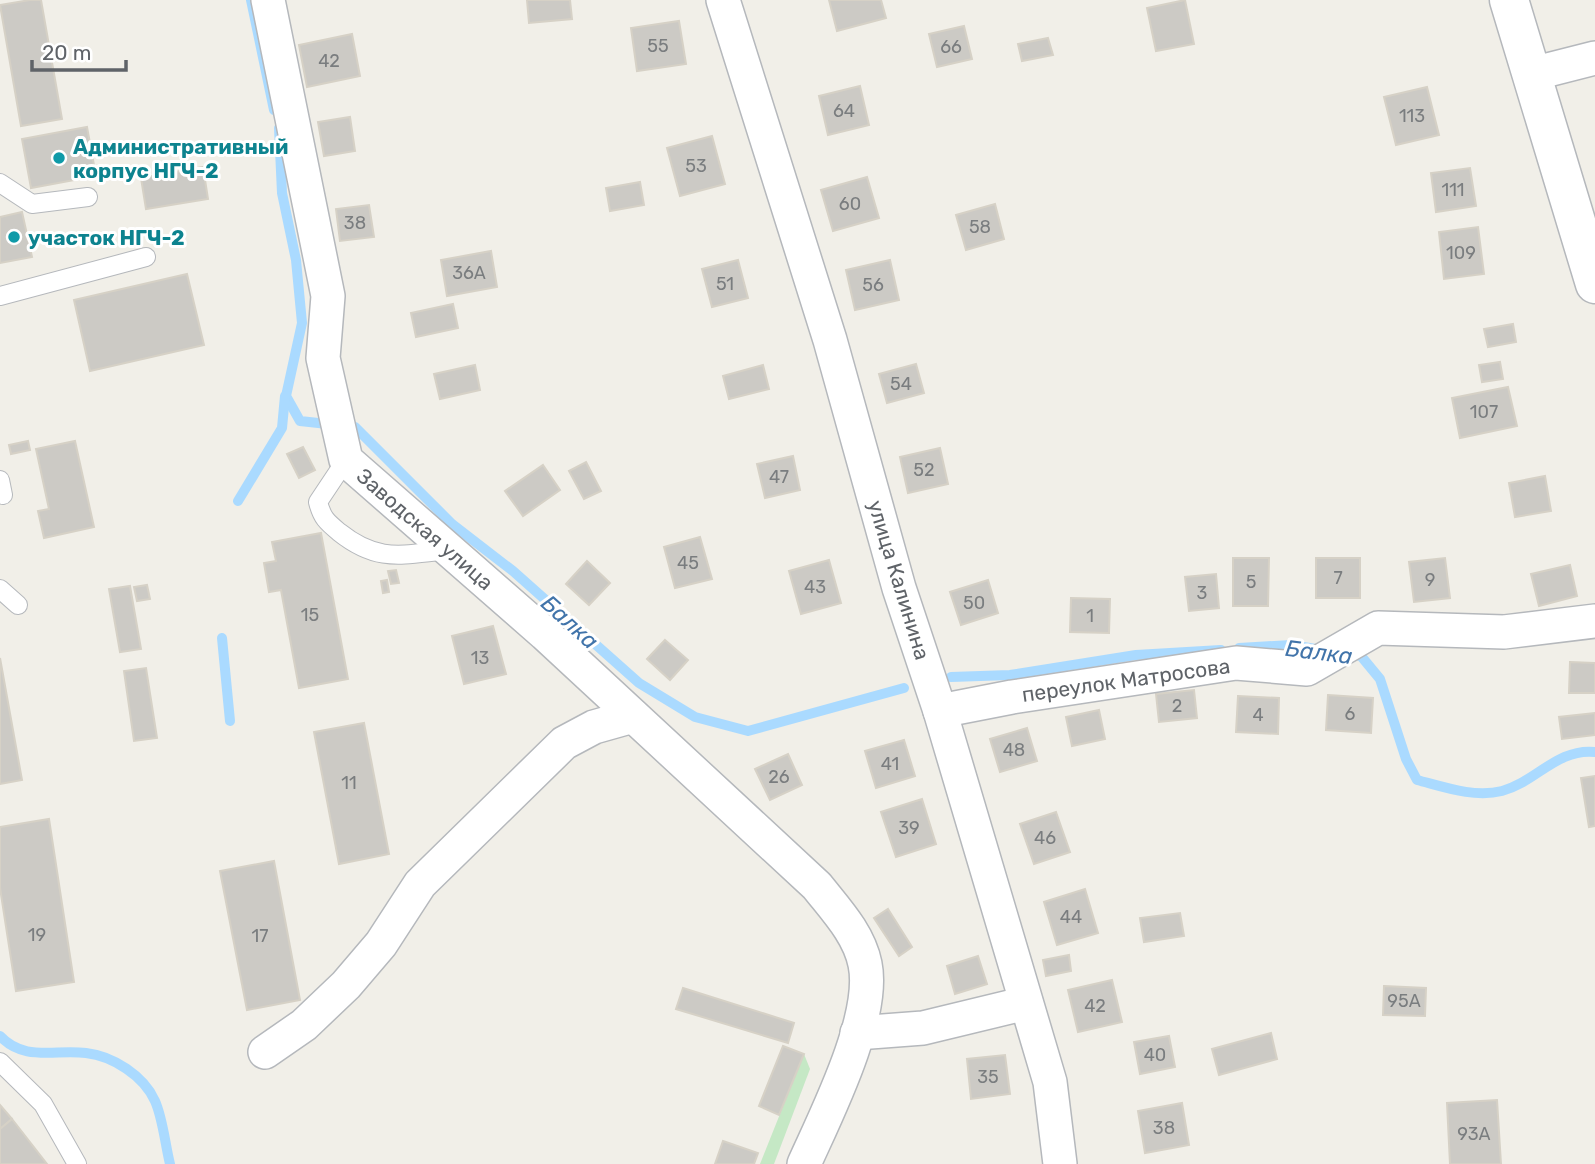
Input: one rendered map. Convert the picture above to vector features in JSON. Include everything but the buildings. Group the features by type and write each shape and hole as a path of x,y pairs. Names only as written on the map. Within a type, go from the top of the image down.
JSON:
{"street":[{"name":"Заводская улица","path":"268,0 328,296 323,358 346,460 450,550 817,886 852,931 865,964 866,1002 830,1107 804,1164"},
{"name":"улица Калинина","path":"723,0 830,340 899,588 940,711 1050,1082 1060,1164"},
{"path":"1509,0 1595,284"},
{"path":"1532,74 1595,58"},
{"name":"переулок Матросова","path":"940,711 1012,697 1236,663 1307,669 1378,628 1504,632 1595,621"},
{"path":"265,1052 304,1025 346,985 381,944 419,884 564,743 594,727 633,716"},
{"path":"857,1033 923,1028 1026,1003"}],"lane":[{"path":"0,183 32,204 88,197"},
{"path":"0,296 146,257"},
{"path":"346,460 318,502 322,519 354,545 378,555 450,550"},
{"path":"0,589 18,605"},
{"path":"0,1062 43,1104 78,1164"}],"green space":[{"path":"804,1054 810,1069 774,1164 760,1164"}],"waterway":[{"name":"Балка","path":"251,0 274,110"},
{"name":"Балка","path":"279,128 282,193 296,260 302,323 286,396 300,421 355,427 452,524 513,571 639,683 695,717 748,731 904,688"},
{"name":"Балка","path":"238,501 282,428 285,396"},
{"name":"Балка","path":"222,638 230,721"},
{"name":"Балка","path":"1239,648 1291,645 1322,650"},
{"name":"Балка","path":"951,677 1010,675 1136,655 1221,650"},
{"name":"Балка","path":"1351,654 1361,656 1380,679 1406,759 1417,780 1459,791 1491,793 1514,787 1569,755 1595,752"},
{"path":"0,1036 9,1044 30,1052 86,1053 107,1058 127,1069 143,1083 155,1101 170,1164"}],"place":[{"name":"Административный корпус НГЧ-2","path":"59,158"},
{"name":"участок НГЧ-2","path":"14,237"}]}
